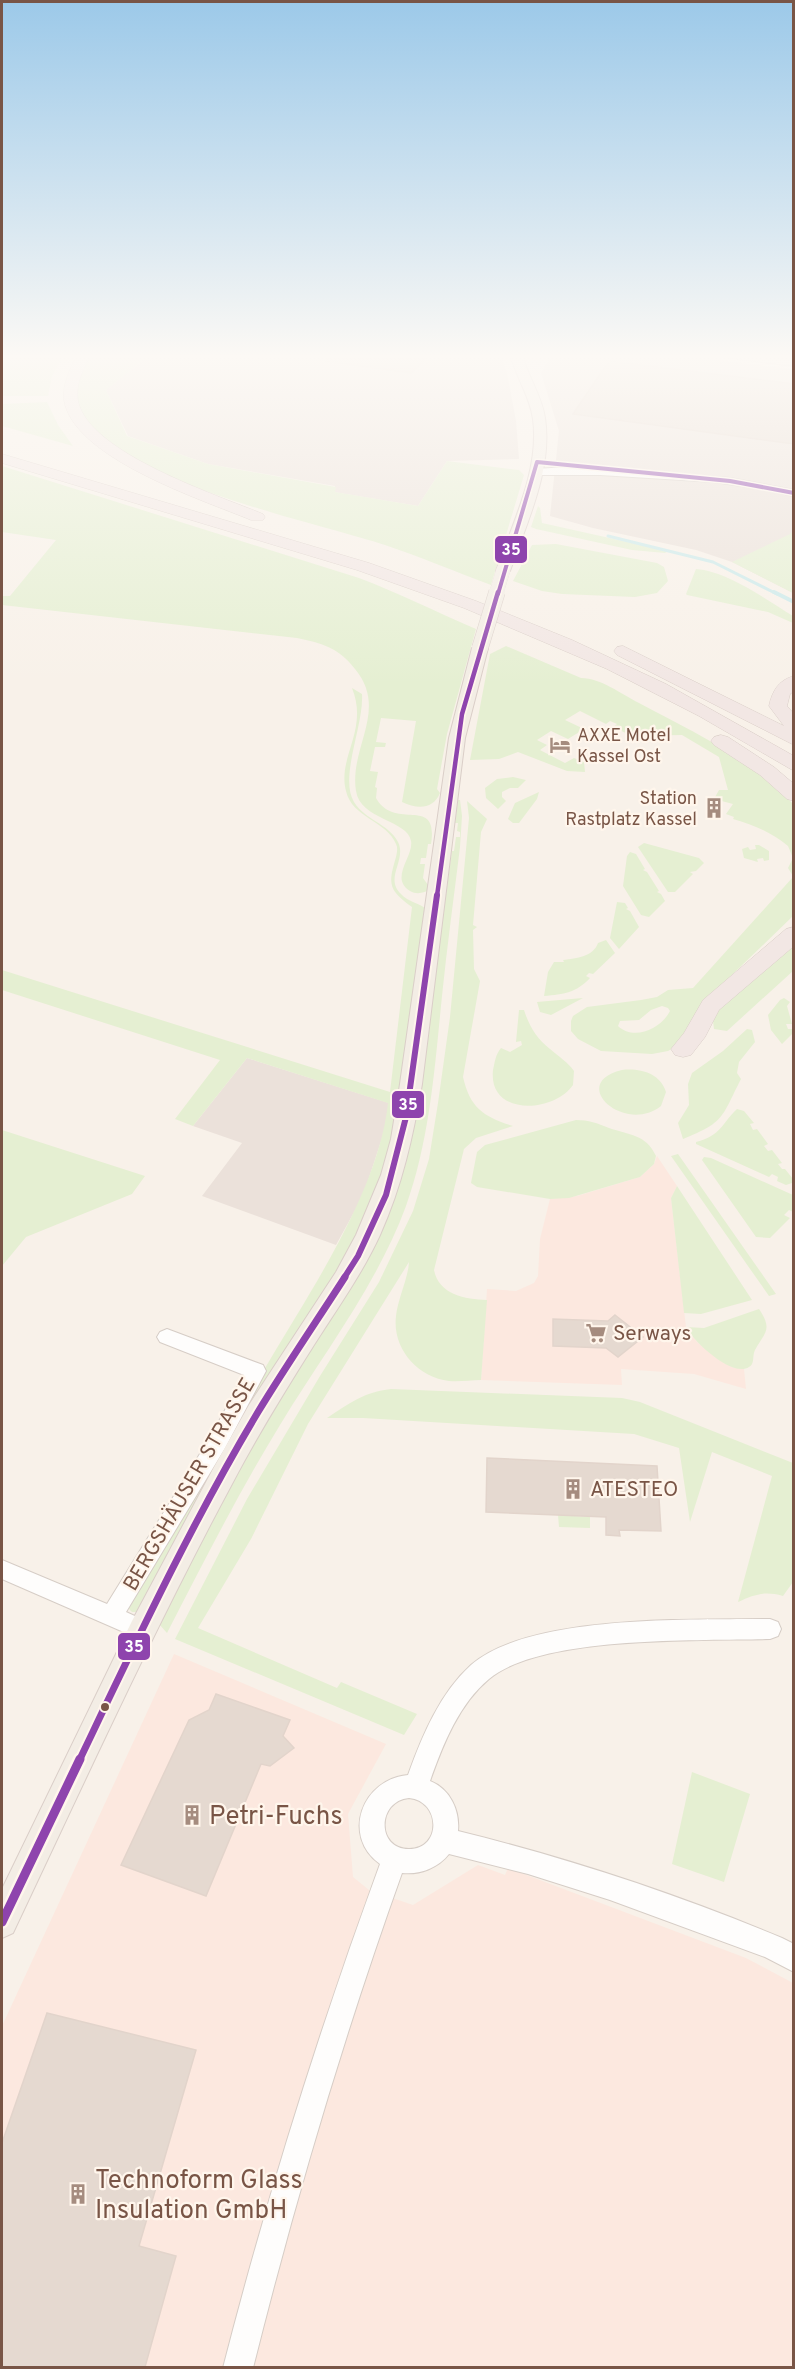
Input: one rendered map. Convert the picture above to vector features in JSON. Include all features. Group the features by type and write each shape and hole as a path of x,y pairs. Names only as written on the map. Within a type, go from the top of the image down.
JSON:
{"highway":[{"path":"20,464 375,570 477,606 586,652 708,714 794,765"},
{"path":"68,464 257,517 401,562 537,613"},
{"path":"131,464 257,517"},
{"path":"375,570 407,590 578,666 654,704 758,764 794,795"},
{"path":"610,645 761,720 794,739"},
{"path":"794,681 781,692 778,706 781,713 794,727"},
{"path":"683,1049 694,1039 699,1031 701,1018 711,1005 793,934"}],"main road":[{"name":"BERGSHÄUSER STRASSE","path":"2,1922 142,1630 244,1437 354,1263 386,1195 402,1140 411,1084 457,738 502,571 537,464"}],"street":[{"path":"536,467 739,482 794,493"},
{"name":"BERGSHÄUSER STRASSE","path":"111,1617 218,1442 256,1371 167,1337"},
{"path":"2,1569 142,1630"},
{"path":"416,1787 447,1713 463,1692 494,1661 525,1649 599,1635 770,1629"},
{"path":"416,1787 427,1791 443,1806 447,1829 443,1840 428,1856 406,1861 395,1858 377,1843 372,1833 374,1810 387,1793 396,1789 416,1787"},
{"path":"443,1840 510,1855 630,1892 773,1947 794,1959"},
{"path":"238,2367 262,2270 307,2117 395,1858"}],"shaded area":[{"path":"208,464 445,464 418,506 334,492 335,486"},
{"path":"556,464 793,464 793,593 732,562 696,550 593,528 550,516"},
{"path":"247,1058 389,1103 386,1126 363,1196 336,1245 202,1196 242,1143 193,1126"},
{"path":"657,1156 677,1186 671,1198 686,1327 697,1342 717,1358 732,1367 744,1369 746,1389 694,1374 621,1369 622,1385 481,1380 487,1289 516,1291 534,1283 538,1276 540,1239 550,1199 577,1196 640,1177 654,1164"},
{"path":"174,1654 386,1744 348,1814 353,1877 369,1890 413,1905 478,1865 505,1875 508,1868 746,1958 793,1983 793,2367 2,2368 2,2026"}],"green space":[{"path":"143,464 207,464 336,487 335,492 418,506 445,464 467,464 519,470 524,475 491,585 385,545 264,510 169,476"},
{"path":"2,466 359,578 476,629 447,734 437,789 440,793 437,799 429,805 419,807 402,802 416,721 381,718 376,742 386,743 385,747 375,747 370,771 378,772 375,787 377,788 376,798 384,808 394,812 422,816 428,820 432,829 431,844 428,844 426,858 421,858 420,864 425,864 423,878 431,889 415,893 404,886 402,873 411,847 408,834 402,828 374,814 359,801 355,775 366,729 369,699 365,684 343,656 314,642 297,638 2,605 2,596 10,596 56,540 2,532"},
{"path":"538,506 542,523 668,551 665,553 632,550 536,529 531,527"},
{"path":"793,531 793,593 732,562 790,534"},
{"path":"556,544 657,563 664,567 668,581 657,593 635,597 562,594 542,591 513,581 532,545"},
{"path":"696,569 721,575 746,587 793,616 793,623 768,612 687,595"},
{"path":"506,646 581,678 611,687 700,735 759,773 793,804 793,858 788,846 775,837 726,814 733,804 714,799 719,790 728,790 719,757 682,735 632,736 613,727 617,724 610,721 606,724 580,711 565,720 584,729 568,739 551,731 537,740 547,745 540,750 565,763 574,758 584,762 585,772 567,771 518,752 499,759 470,760 490,654"},
{"path":"352,688 362,694 362,707 350,765 350,791 359,808 389,831 398,842 400,855 395,875 396,888 404,897 428,910 390,1159 356,1245 137,1612 132,1612 129,1609 130,1597 343,1235 372,1168 382,1135 388,1103 247,1058 193,1126 175,1119 220,1060 2,990 2,970 390,1092 412,907 398,896 392,886 391,880 397,850 392,836 362,814 350,800 346,791 344,779 357,717"},
{"path":"513,777 526,780 518,788 510,788 502,792 502,797 506,801 498,809 486,798 485,788 497,779"},
{"path":"539,792 537,799 519,823 513,823 508,819 515,803"},
{"path":"458,800 460,800 462,816 460,847 434,1075 421,1155 406,1206 365,1291 265,1450 167,1633 158,1623 232,1475 386,1221 406,1163 415,1121 452,851 454,851 456,837 460,837 460,832 457,831 458,823 455,823"},
{"path":"467,801 487,819 481,832 473,925 477,927 473,930 474,969 480,981 463,1077 474,1104 480,1110 494,1119 513,1126 476,1138 464,1149 434,1270 441,1285 454,1294 487,1300 481,1380 449,1381 437,1378 417,1367 403,1350 398,1339 396,1316 409,1262 308,1424 251,1539 198,1628 337,1688 341,1682 417,1714 404,1735 175,1639 247,1499 379,1282 413,1211 429,1159 450,1017 469,818"},
{"path":"644,843 699,858 704,863 696,871 690,872 693,874 675,892 668,892 638,847"},
{"path":"755,845 769,851 769,860 757,859 758,862 744,858 742,849 748,847 750,850 756,849"},
{"path":"630,852 636,854 645,869 643,870 647,872 659,891 657,892 665,901 649,917 641,915 623,886 627,856"},
{"path":"793,858 793,876 788,868"},
{"path":"793,877 793,916 709,997 682,1043 668,1051 652,1054 601,1051 578,1039 571,1031 573,1016 587,1007 641,1000 657,997 668,990 693,988","holes":["662,1006 670,1011 666,1017 647,1031 632,1033 618,1026 620,1021 639,1020 651,1010"]},
{"path":"617,902 625,903 628,908 626,909 630,911 639,927 619,949 610,938"},
{"path":"606,940 615,953 593,974 589,973 586,976 590,978 585,983 569,992 544,996 548,972 554,962 564,962 563,960 584,956 596,948 598,943"},
{"path":"793,943 793,971 727,1031 714,1029 713,1021 710,1020 711,1014"},
{"path":"583,998 551,1015 540,1012 537,1002"},
{"path":"784,998 790,1002 787,1006 792,1024 786,1024 788,1029 793,1029 793,1033 782,1044 771,1030 768,1015"},
{"path":"519,1010 524,1010 531,1027 541,1041 574,1071 573,1085 564,1094 538,1105 524,1106 511,1103 501,1096 494,1085 493,1070 501,1048 510,1052 522,1045 521,1041 516,1042"},
{"path":"747,1029 752,1030 755,1042 739,1062 737,1073 741,1079 725,1111 715,1123 683,1139 678,1123 689,1105 688,1084 692,1073 723,1051"},
{"path":"622,1070 642,1071 659,1080 666,1092 661,1106 646,1113 632,1114 618,1111 607,1104 600,1095 600,1085 606,1076"},
{"path":"737,1109 744,1111 754,1123 750,1124 753,1130 757,1129 768,1144 764,1146 768,1151 772,1150 782,1163 778,1164 793,1179 792,1183 786,1185 777,1181 778,1177 772,1174 769,1177 696,1144 716,1132"},
{"path":"576,1120 593,1122 642,1139 656,1156 654,1164 640,1177 569,1198 550,1199 477,1187 471,1183 477,1152 485,1145"},
{"path":"2,1130 145,1176 132,1194 26,1237 2,1266"},
{"path":"678,1154 776,1294 769,1296 671,1156"},
{"path":"704,1157 711,1158 793,1195 793,1212 789,1210 784,1215 790,1218 770,1238 756,1237 702,1160"},
{"path":"677,1186 752,1300 701,1314 684,1313 671,1198"},
{"path":"759,1309 766,1322 766,1331 755,1350 752,1364 742,1369 723,1363 696,1341 686,1327 704,1328"},
{"path":"391,1389 622,1398 640,1402 793,1463 793,1582 783,1596 760,1594 738,1602 772,1476 712,1452 690,1522 679,1448 634,1434 363,1418 327,1418 365,1396"},
{"path":"558,1515 590,1517 590,1528 559,1527"},
{"path":"692,1772 750,1794 724,1882 672,1864"}],"building":[{"name":"Serways","path":"615,1315 643,1337 618,1357 606,1348 553,1346 553,1319 608,1321"},
{"name":"ATESTEO","path":"487,1458 657,1466 661,1531 619,1530 620,1536 606,1535 606,1517 486,1512"},
{"name":"Petri-Fuchs","path":"216,1694 290,1720 283,1736 294,1748 270,1766 261,1764 206,1896 121,1865 189,1720 209,1710"},
{"name":"Technoform Glass Insulation GmbH","path":"47,2013 196,2050 139,2246 176,2256 145,2367 2,2367 2,2143"}],"waterway":[{"path":"608,536 713,562 777,594"},
{"path":"774,592 794,602"}],"transit line":[{"name":"35","path":"2,1922 142,1630 222,1477 258,1412 358,1256 386,1195 406,1117 462,714 537,464"},
{"name":"35","path":"549,464 698,477 794,493"}],"place":[{"name":"AXXE Motel Kassel Ost","path":"560,745"},
{"name":"Station Rastplatz Kassel","path":"714,808"},
{"name":"Serways","path":"596,1333"},
{"name":"ATESTEO","path":"573,1489"},
{"name":"Petri-Fuchs","path":"192,1815"},
{"name":"Technoform Glass Insulation GmbH","path":"78,2194"}]}
